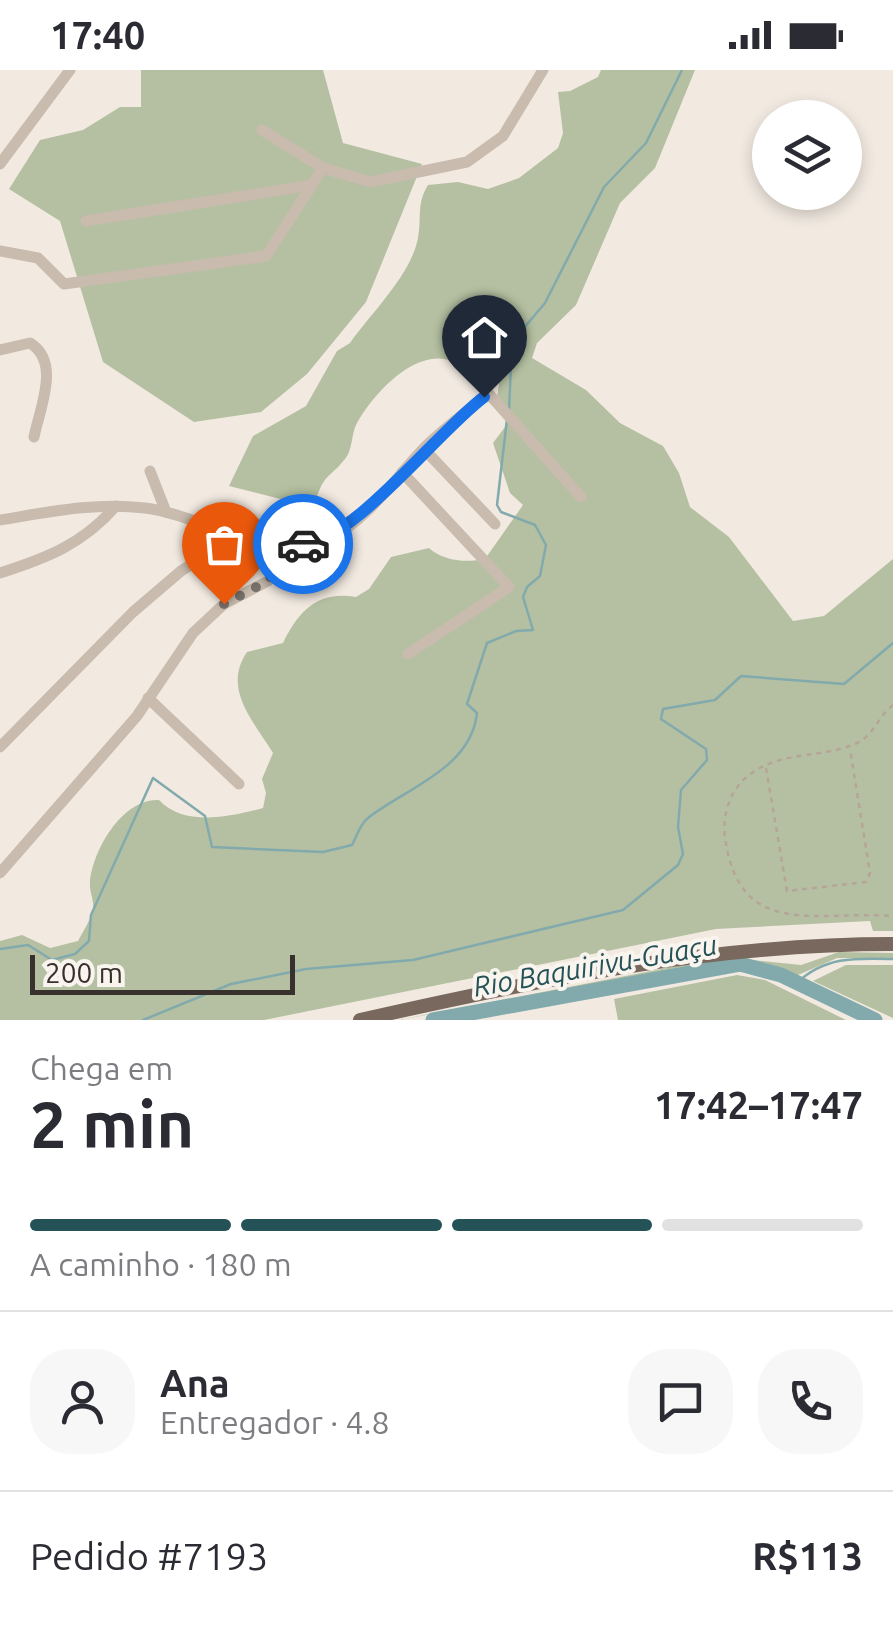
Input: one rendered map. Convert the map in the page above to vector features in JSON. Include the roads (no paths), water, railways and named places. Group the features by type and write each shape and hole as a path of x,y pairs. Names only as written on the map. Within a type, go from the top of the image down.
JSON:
{"main road":[{"path":"360,1020 652,961 790,945 893,944"}],"street":[{"path":"0,164 70,70"},
{"path":"262,130 323,168 370,182 468,162 503,136 541,74"},
{"path":"0,132 15,140"},
{"path":"0,251 38,258 64,284 266,256 323,168"},
{"path":"86,220 312,185"},
{"path":"0,350 30,343 44,351 49,365 34,438"},
{"path":"0,520 65,508 116,506 166,512 234,537 290,545 334,536 424,449 484,397 493,394 580,497"},
{"path":"424,449 495,524"},
{"path":"150,471 166,512"},
{"path":"402,472 509,587 408,654"},
{"path":"0,573 49,558 91,534 116,506"},
{"path":"0,747 133,612 181,571 234,537"},
{"path":"0,874 106,753 194,633 224,604 268,581 290,545"},
{"path":"148,698 238,784"}],"waterway":[{"path":"509,411 512,342 545,303 604,187 646,143 682,70"},
{"path":"0,949 28,945 52,960 75,954 89,941 91,915 153,778 205,816 212,847 323,852 352,845 368,818 450,763 472,732 477,713 467,704 487,643 516,631 533,630 523,597 527,587 540,576 546,545 535,525 501,512 497,505 507,419"},
{"path":"143,1020 231,984 306,969 413,960 623,910 678,865 683,854 678,827 681,790 707,760 706,749 661,719 663,709 715,700 741,676 844,684 893,643"},
{"path":"797,983 830,963 893,959"},
{"name":"Rio Baquirivu-Guaçu","path":"433,1020 740,964 781,975 875,1020"}]}
